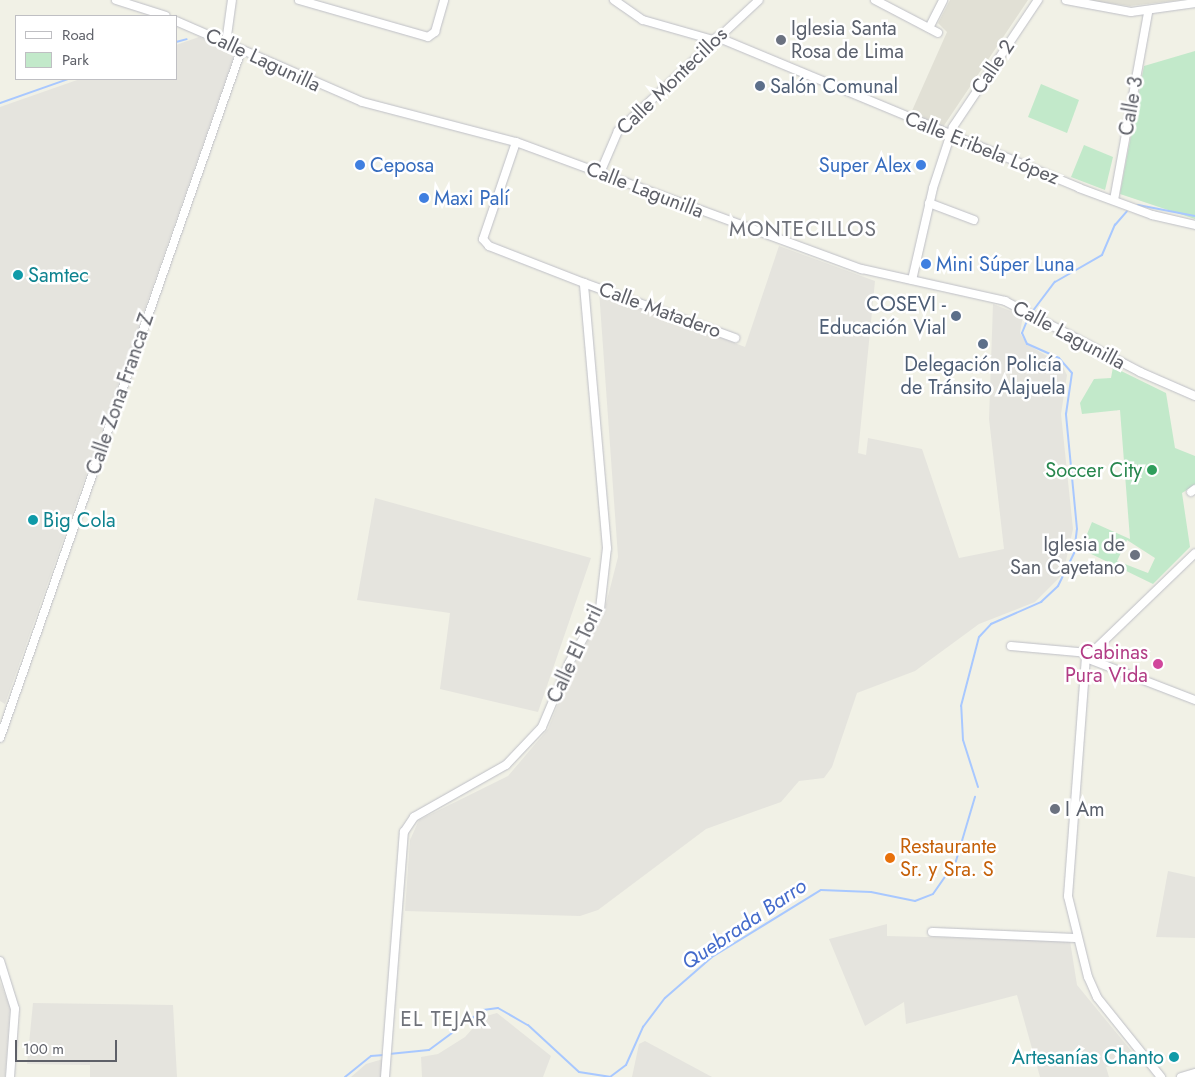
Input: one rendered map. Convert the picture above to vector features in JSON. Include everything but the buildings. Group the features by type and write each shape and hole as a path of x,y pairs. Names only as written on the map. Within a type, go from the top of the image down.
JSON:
{"street":[{"path":"116,0 163,15"},
{"path":"226,43 232,0"},
{"path":"299,0 433,35 444,0"},
{"name":"Calle Eribela López","path":"614,0 642,20 715,38 809,71 950,136 1114,200 1195,225"},
{"name":"Calle Montecillos","path":"600,173 618,131 715,38 759,0"},
{"path":"874,0 938,33"},
{"path":"929,28 943,0"},
{"name":"Calle 2","path":"912,280 929,203 950,136 1038,0"},
{"path":"1066,0 1109,10 1148,12 1195,3"},
{"name":"Calle 3","path":"1114,200 1148,12"},
{"name":"Calle Lagunilla","path":"178,22 241,51 362,102 516,142 818,255 912,280 993,298 1028,311 1140,372 1195,396"},
{"name":"Calle Zona Franca Z","path":"0,738 241,51"},
{"path":"516,142 484,233 486,244 584,282"},
{"path":"929,203 974,220"},
{"name":"Calle Matadero","path":"584,282 735,338"},
{"name":"Calle El Toril","path":"386,1073 404,832 414,817 506,765 542,727 569,663 600,609 607,548 584,282"},
{"path":"1161,1077 1097,997 1077,938 1068,896 1088,656 1195,553"},
{"path":"1012,646 1088,656 1195,700"},
{"path":"932,932 1077,938"},
{"path":"0,961 14,1009 10,1077"},
{"path":"1181,1077 1195,1073"}],"shaded area":[{"path":"950,0 1028,0 943,127 911,113 947,32 938,23"},
{"path":"1086,0 1181,0 1130,6"},
{"path":"199,37 235,53 5,704 0,701 0,107 77,80 178,80 178,44"},
{"path":"779,246 875,281 858,453 866,455 868,438 922,449 959,558 1004,549 989,419 993,304 1023,316 1020,333 1027,344 1062,365 1067,375 1061,414 1073,529 1063,574 1035,602 979,624 915,671 857,693 832,767 824,778 799,781 781,802 706,829 598,910 580,916 405,911 410,840 419,820 508,776 548,729 573,667 604,612 618,557 599,291 745,347"},
{"path":"375,498 591,558 538,712 440,689 450,613 357,600"},
{"path":"1168,871 1195,877 1195,938 1156,937"},
{"path":"887,924 887,936 1070,941 1077,985 1138,1059 1106,1067 1109,1077 1040,1077 1017,995 906,1024 904,1002 865,1026 829,939"},
{"path":"0,982 10,1007 5,1077 0,1077"},
{"path":"33,1003 173,1005 177,1077 90,1077 90,1065 27,1064"},
{"path":"497,1013 551,1056 543,1077 422,1077 421,1057 438,1054 465,1037 483,1017"},
{"path":"645,1041 712,1077 632,1077 639,1044"},
{"path":"383,1059 381,1077 351,1077 366,1064"}],"green space":[{"path":"1195,51 1195,219 1120,194 1144,66"},
{"path":"1041,84 1079,100 1067,133 1028,117"},
{"path":"1084,145 1113,157 1105,190 1071,177"},
{"name":"Soccer City","path":"1113,367 1166,393 1175,448 1195,456 1195,485 1182,493 1190,547 1153,584 1081,549 1092,522 1130,539 1120,410 1082,414 1080,403 1094,379 1111,378","holes":["1127,540 1155,558 1148,573 1117,561"]}],"waterway":[{"path":"178,41 187,39"},
{"path":"0,103 65,80"},
{"name":"Quebrada Barro","path":"1138,205 1195,216"},
{"name":"Quebrada Barro","path":"1032,312 1055,282 1102,255 1115,225 1127,211"},
{"name":"Quebrada Barro","path":"978,787 963,740 961,706 979,637 991,624 1041,602 1058,586 1074,553 1077,529 1066,414 1072,373 1059,358 1027,344 1022,333 1029,316"},
{"name":"Quebrada Barro","path":"389,1054 429,1050 483,1010 498,1008 528,1025 579,1072 610,1077 626,1065 643,1027 665,998 712,957 821,890 871,892 915,901 933,894 956,861 975,797"},
{"name":"Quebrada Barro","path":"345,1077 371,1056 384,1055"}],"place":[{"name":"Iglesia Santa Rosa de Lima","path":"781,40"},
{"name":"Salón Comunal","path":"760,86"},
{"name":"Ceposa","path":"360,165"},
{"name":"Super Alex","path":"921,165"},
{"name":"Maxi Palí","path":"424,198"},
{"name":"Mini Súper Luna","path":"926,264"},
{"name":"Samtec","path":"18,275"},
{"name":"COSEVI - Educación Vial","path":"956,316"},
{"name":"Delegación Policía de Tránsito Alajuela","path":"983,344"},
{"name":"Soccer City","path":"1152,470"},
{"name":"Big Cola","path":"33,520"},
{"name":"Iglesia de San Cayetano","path":"1135,555"},
{"name":"Cabinas Pura Vida","path":"1158,664"},
{"name":"I Am","path":"1055,809"},
{"name":"Restaurante Sr. y Sra. S","path":"890,858"},
{"name":"Artesanías Chanto","path":"1174,1057"}],"district":[{"name":"MONTECILLOS","path":"803,229"},
{"name":"EL TEJAR","path":"444,1019"}]}
